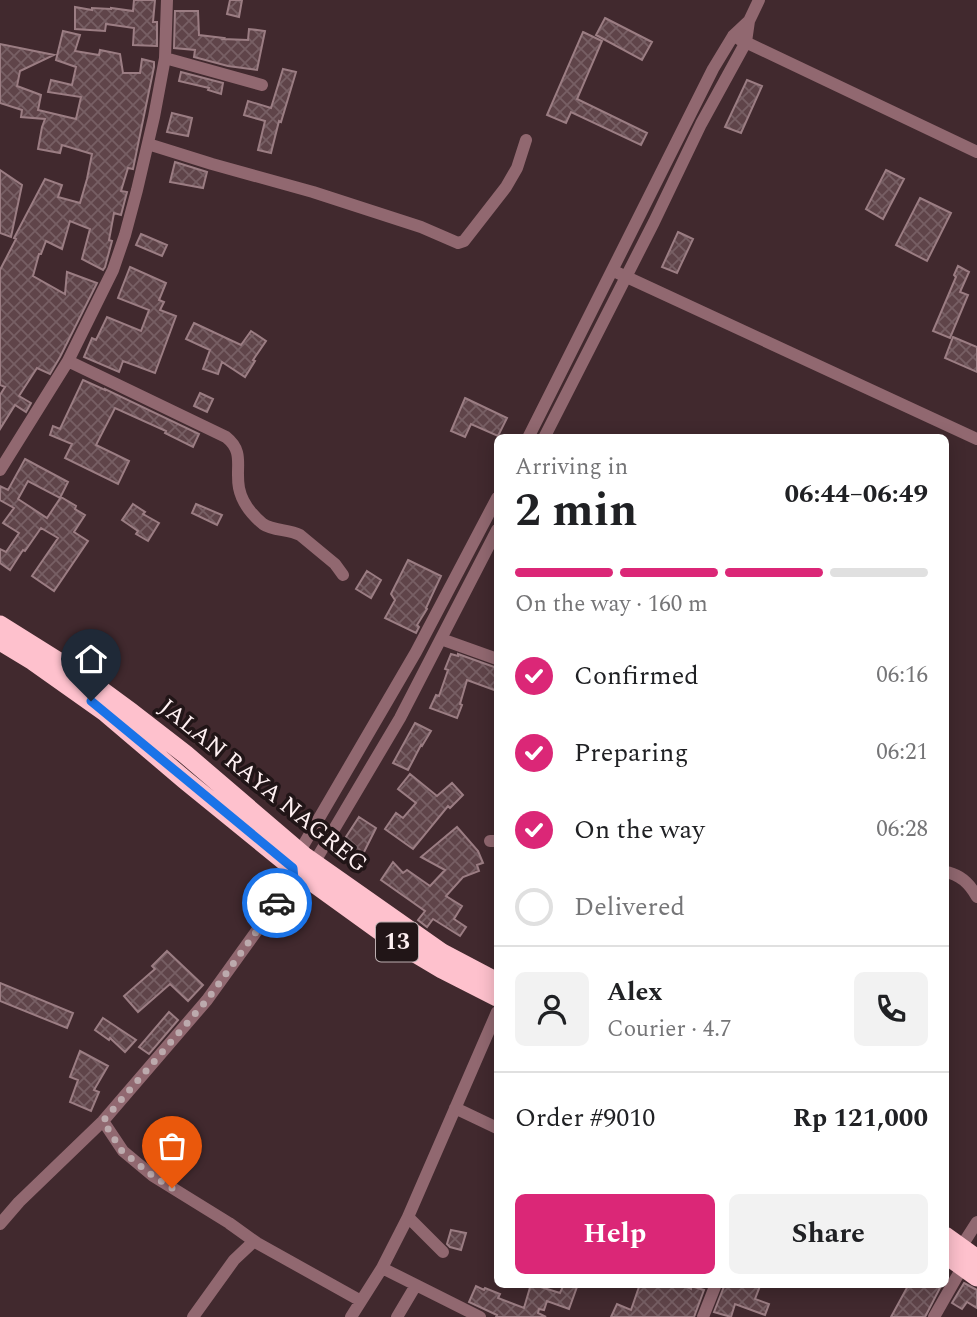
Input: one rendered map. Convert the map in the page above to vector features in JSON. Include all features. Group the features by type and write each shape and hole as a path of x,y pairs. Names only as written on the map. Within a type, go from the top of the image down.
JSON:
{"highway":[{"name":"JALAN RAYA NAGREG","path":"0,625 83,677 185,754 301,867 442,953 494,980"},
{"name":"JALAN RAYA NAGREG","path":"0,641 33,660 105,712 185,780 390,938 494,996"}],"street":[{"path":"0,470 68,361 113,270 148,144 164,58 167,0"},
{"path":"546,434 746,42 749,21 759,0"},
{"path":"530,434 707,81 733,36 749,21"},
{"path":"733,36 977,152"},
{"path":"164,58 262,85"},
{"path":"148,144 313,192 421,227 458,243 464,241 506,187 517,168 526,139"},
{"path":"612,270 977,439"},
{"path":"68,361 232,441 238,454 239,487 246,507 267,526 300,535 330,559 343,575"},
{"path":"301,867 494,504"},
{"path":"0,1224 19,1202 103,1121 207,1000 301,867 400,718 494,536"},
{"path":"441,639 494,658"},
{"path":"416,652 430,661"},
{"path":"949,872 965,880 977,897"},
{"path":"351,1317 382,1268 408,1217 494,1019"},
{"path":"455,1108 494,1127"},
{"path":"103,1121 122,1151 153,1176 254,1241 361,1301"},
{"path":"408,1217 443,1252"},
{"path":"949,1283 977,1222"},
{"path":"193,1317 234,1260 254,1241"},
{"path":"382,1268 480,1317"},
{"path":"397,1317 416,1285"},
{"path":"703,1317 714,1288"},
{"path":"934,1317 947,1288"}],"building":[{"path":"134,0 155,0 153,22 157,22 157,46 133,45 134,28 106,24 105,31 75,29 75,7 133,11"},
{"path":"230,0 242,0 239,17 227,14"},
{"path":"175,11 198,11 199,35 248,40 249,29 265,31 257,70 194,57 195,50 174,48"},
{"path":"605,18 652,42 642,60 596,35"},
{"path":"63,31 80,35 75,51 99,55 100,50 120,54 123,73 140,73 142,59 154,62 154,67 133,169 128,168 121,191 127,192 121,215 114,213 109,240 112,241 105,267 103,270 82,259 90,229 70,221 62,249 46,241 33,276 65,294 67,272 97,283 50,374 37,368 19,396 31,403 26,412 15,405 0,429 0,395 5,387 0,385 0,270 45,179 62,185 58,197 80,203 92,154 62,145 60,153 38,149 45,119 21,117 22,110 0,103 0,44 54,55 20,71 17,86 41,95 38,110 76,119 81,97 48,92 51,80 72,85 76,67 56,60"},
{"path":"583,32 602,41 577,99 647,133 641,145 571,112 566,123 547,115"},
{"path":"283,69 296,72 271,153 258,150 265,121 244,115 248,101 271,108"},
{"path":"181,72 223,83 221,94 208,90 209,88 179,81"},
{"path":"747,80 762,86 741,133 725,127"},
{"path":"172,113 192,118 188,136 167,132"},
{"path":"175,162 207,172 203,188 170,182"},
{"path":"0,170 22,185 11,237 0,233"},
{"path":"886,170 904,179 883,219 866,209"},
{"path":"920,198 951,213 927,261 896,245"},
{"path":"678,232 693,239 677,273 662,267"},
{"path":"141,234 167,245 162,256 136,245"},
{"path":"958,266 969,272 960,292 968,295 950,338 933,331"},
{"path":"130,267 166,283 159,300 164,302 160,310 176,316 155,373 123,361 119,372 84,357 92,338 96,340 107,317 141,331 149,310 118,298"},
{"path":"194,323 241,345 251,331 266,341 245,377 222,362 218,374 203,369 210,350 186,339"},
{"path":"953,337 977,347 977,372 945,358"},
{"path":"83,380 199,434 193,447 165,433 166,431 115,408 96,445 129,461 118,484 65,458 72,444 50,435 53,426 60,429"},
{"path":"200,393 213,399 207,412 194,406"},
{"path":"465,398 507,418 499,434 471,424 465,437 451,431"},
{"path":"25,459 68,482 60,498 28,481 18,499 47,518 61,497 85,515 74,532 88,541 54,591 32,576 58,538 41,528 10,570 0,563 0,549 6,552 19,533 3,523 14,508 0,500 0,486 8,490"},
{"path":"133,504 145,512 143,514 159,523 148,541 122,520"},
{"path":"196,504 222,515 217,525 192,513"},
{"path":"408,560 441,576 417,625 419,627 416,633 385,618 395,600 391,594"},
{"path":"367,571 381,580 371,598 356,589"},
{"path":"451,654 494,667 494,690 467,680 457,718 430,708 436,695 439,696 448,670 445,669"},
{"path":"415,723 431,731 408,770 393,763"},
{"path":"410,774 437,796 452,783 463,795 450,808 448,806 413,849 385,829 396,813 403,818 416,803 398,789"},
{"path":"359,817 376,828 362,856 342,843"},
{"path":"457,827 478,851 483,863 477,865 479,871 463,877 446,896 462,906 454,919 466,927 460,936 433,919 427,927 418,920 425,911 381,880 393,862 403,873 407,870 430,886 445,870 421,857"},
{"path":"167,951 203,985 188,1001 170,984 138,1012 124,996 155,969 152,966"},
{"path":"0,983 73,1013 67,1028 0,1001"},
{"path":"169,1012 178,1020 149,1054 139,1047"},
{"path":"103,1018 136,1040 125,1052 110,1038 109,1040 95,1030"},
{"path":"80,1051 108,1066 94,1090 99,1092 91,1111 70,1102 78,1080 70,1077"},
{"path":"451,1230 466,1233 461,1250 447,1244"},
{"path":"964,1283 977,1290 977,1308 967,1302 962,1309 952,1303"},
{"path":"476,1286 500,1294 498,1298 524,1308 530,1288 544,1288 560,1293 562,1288 577,1288 569,1309 547,1301 544,1310 539,1309 538,1313 546,1317 496,1317 497,1315 469,1302"},
{"path":"639,1288 704,1290 694,1317 611,1317 617,1304 631,1310"},
{"path":"723,1288 759,1288 755,1299 769,1304 765,1315 735,1304 731,1317 714,1312"},
{"path":"907,1288 940,1288 925,1317 891,1317"}],"way so far":[{"path":"172,1188 122,1151 103,1121 207,1000 277,903"}],"route":[{"path":"91,701 293,868 294,880 277,903"}]}
